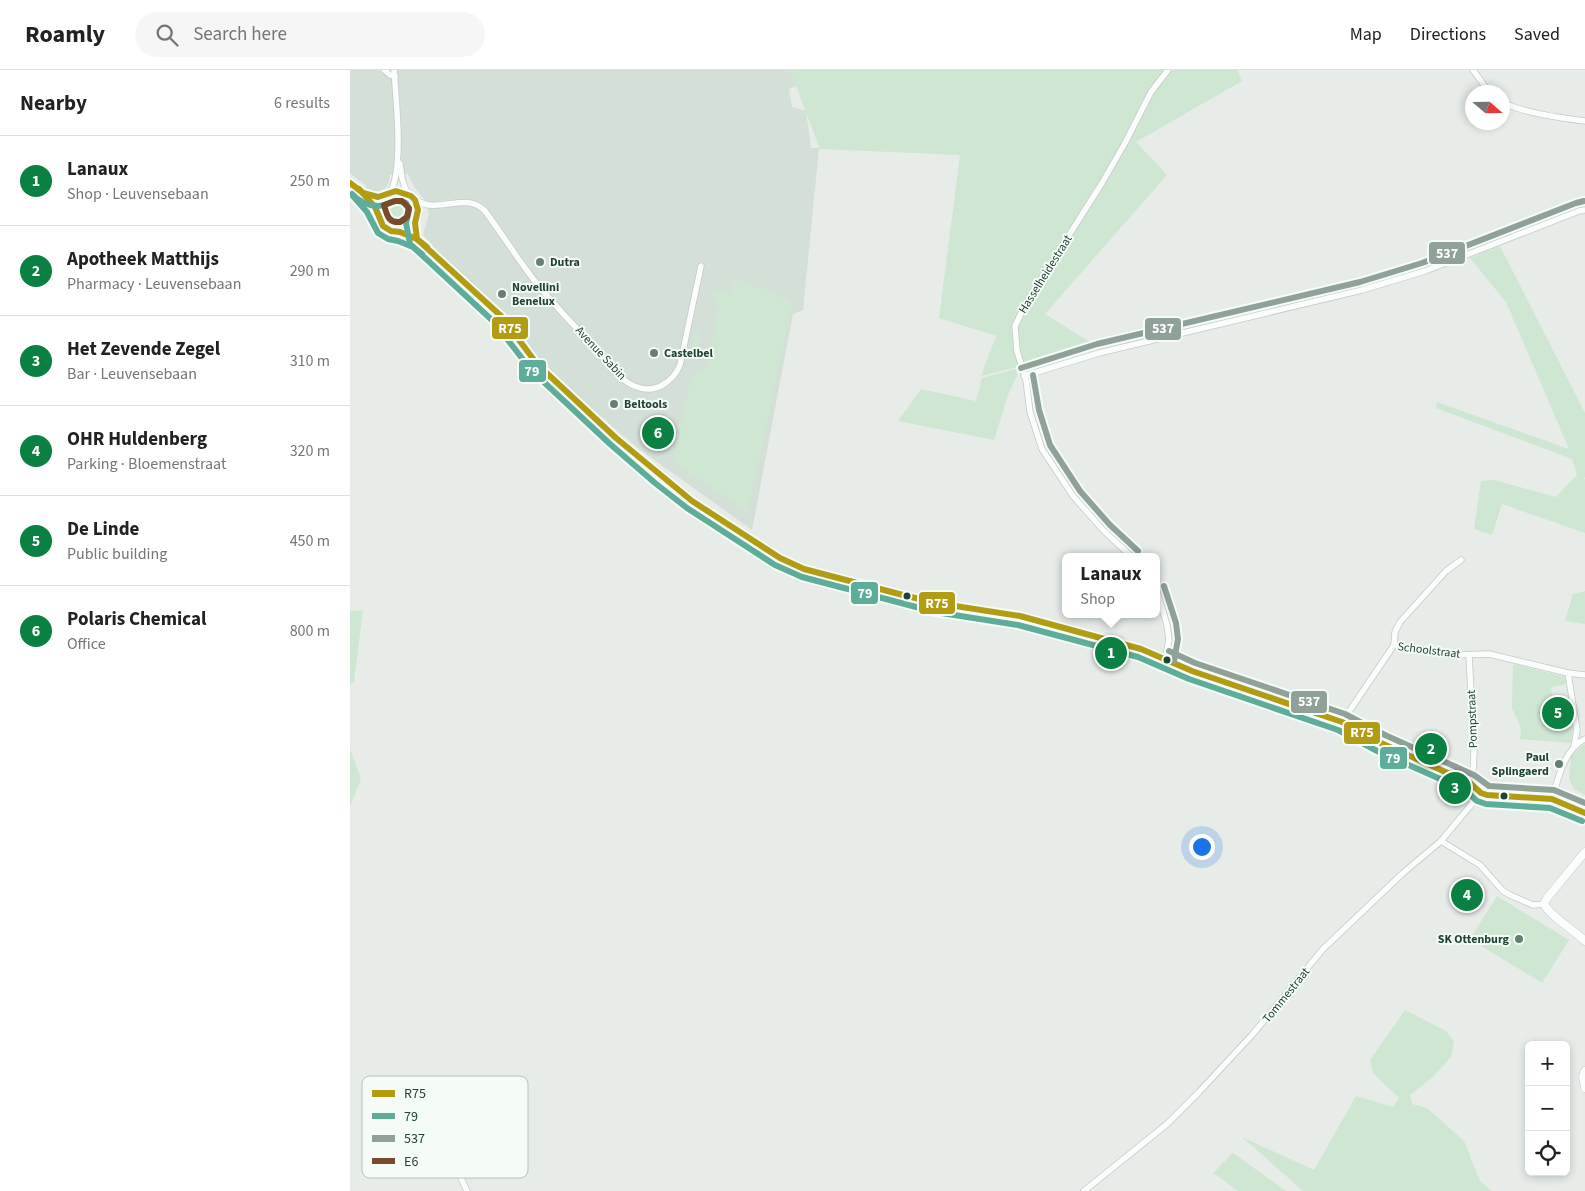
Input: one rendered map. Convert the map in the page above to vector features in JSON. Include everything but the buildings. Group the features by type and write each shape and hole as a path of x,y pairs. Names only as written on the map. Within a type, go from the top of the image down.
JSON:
{"street":[{"path":"377,213 380,200 393,187 398,162 395,73 390,75 384,70"},
{"name":"Hasselheidestraat","path":"1128,553 1104,531 1073,496 1042,449 1030,412 1014,334 1018,316 1102,183 1151,92 1168,70"},
{"path":"1473,70 1484,85"},
{"path":"1510,105 1526,110 1585,122"},
{"path":"398,162 407,194"},
{"path":"350,182 364,193 375,207 383,226 391,231 417,238 501,316 537,364 616,438 674,488 768,551 792,564 812,571 936,603 1020,616 1140,649 1192,671 1342,722 1470,783 1487,795 1552,799 1585,813"},
{"path":"364,193 378,197 402,192 414,200 431,205"},
{"path":"414,200 418,210 416,219 417,238"},
{"name":"Avenue Sabin","path":"431,205 466,202 480,206 486,211 535,281 610,365 628,383 644,390 660,387 670,381 677,372 701,266"},
{"path":"400,232 408,229 431,205"},
{"path":"1024,376 1099,353 1362,290 1425,271 1585,210"},
{"path":"1394,645 1395,632 1400,622 1446,571 1461,560"},
{"path":"1160,601 1169,640 1165,659"},
{"name":"Schoolstraat","path":"1342,722 1394,645 1450,655 1489,654 1568,673 1585,675"},
{"name":"Pompstraat","path":"1469,654 1474,752 1473,774 1470,783"},
{"path":"1552,799 1565,761 1574,746 1577,730 1568,673"},
{"path":"1574,746 1585,738 1577,730"},
{"name":"Tommestraat","path":"1084,1191 1167,1124 1252,1035 1323,949 1403,873 1441,841 1482,793"},
{"path":"1441,841 1480,865 1503,891 1533,905 1544,904"},
{"path":"1544,904 1585,852"},
{"path":"1544,904 1548,910 1585,941"},
{"path":"1585,1071 1585,1088"},
{"path":"461,1178 467,1191"}],"shaded area":[{"path":"350,70 792,70 802,84 789,89 792,107 806,111 811,148 819,148 803,310 793,314 752,530 639,449 544,368 511,318 423,235 429,213 424,199 414,187 408,174 390,175 386,188 374,191 367,188 350,173"}],"green space":[{"path":"790,70 1237,70 1242,81 1136,142 1167,175 1045,314 1098,347 981,376 996,336 939,318 960,155 820,149"},
{"path":"398,195 410,199 414,211 410,223 398,227 386,223 382,211 386,199"},
{"path":"1500,246 1585,413 1585,533 1502,504 1492,535 1474,529 1481,481 1494,480 1556,497 1577,475 1572,459 1436,408 1437,402 1569,449 1506,302 1470,258"},
{"path":"734,279 780,295 792,305 748,512 673,462 692,373 707,367 719,310 709,289 730,293"},
{"path":"695,326 701,339 697,353 689,358"},
{"path":"1016,369 1017,376 1009,392 994,440 898,421 921,389 976,401 982,378"},
{"path":"1585,591 1585,624 1565,621 1573,594"},
{"path":"363,610 354,682 350,684 350,611"},
{"path":"1513,664 1566,677 1566,684 1551,687 1553,703 1550,705 1553,726 1573,727 1571,743 1520,739 1521,728 1512,708"},
{"path":"1585,744 1585,795 1574,789 1569,779 1571,756"},
{"path":"350,749 361,779 350,806"},
{"name":"SK Ottenburg","path":"1497,896 1569,940 1542,983 1470,939"},
{"path":"1405,1010 1446,1031 1454,1041 1451,1057 1433,1077 1410,1095 1412,1104 1427,1108 1464,1141 1480,1181 1492,1191 1303,1191 1242,1137 1314,1170 1356,1096 1393,1107 1399,1098 1373,1073 1370,1060"},
{"path":"1233,1153 1286,1191 1238,1191 1213,1173"}],"transit line":[{"name":"R75","path":"350,183 363,193 378,197 396,191 411,196 415,200 418,210 415,223 417,239 501,316 537,364 616,438 692,501 780,558 804,569 903,595 936,603 1020,616 1141,649 1192,671 1342,722 1381,743 1470,783 1481,793 1552,799 1585,813"},
{"name":"R75","path":"359,189 375,207 383,226 391,231 400,232 417,239 427,247"},
{"name":"79","path":"352,194 364,203 374,206 382,206 394,201 406,203 409,210 406,223 410,244 494,322 531,370 655,483 687,508 775,565 802,577 935,612 1018,625 1138,657 1189,679 1338,730 1377,751 1465,790 1477,801 1486,804 1550,808 1582,821"},
{"name":"79","path":"352,195 367,212 378,233 388,239 413,247 422,254"},
{"name":"E6","path":"395,201 402,201 409,208 407,217 400,222 390,220 384,205 395,201"},
{"name":"537","path":"1021,368 1097,344 1360,282 1422,263 1584,201"},
{"name":"537","path":"1033,375 1039,410 1050,445 1080,491 1110,525 1138,551"},
{"name":"537","path":"1164,586 1176,623 1178,639 1174,661"},
{"name":"537","path":"1169,651 1195,663 1345,714 1385,735 1474,775 1489,786 1554,790 1585,803"}],"place":[{"name":"Dutra","path":"540,262"},
{"name":"Novellini Benelux","path":"502,294"},
{"name":"Castelbel","path":"654,353"},
{"name":"Beltools","path":"614,404"},
{"name":"Polaris Chemical","path":"658,433"},
{"name":"Lanaux","path":"1111,653"},
{"name":"De Linde","path":"1558,713"},
{"name":"Apotheek Matthijs","path":"1431,749"},
{"name":"Paul Splingaerd","path":"1559,764"},
{"name":"Het Zevende Zegel","path":"1455,788"},
{"name":"OHR Huldenberg","path":"1467,895"},
{"name":"SK Ottenburg","path":"1519,939"}]}
